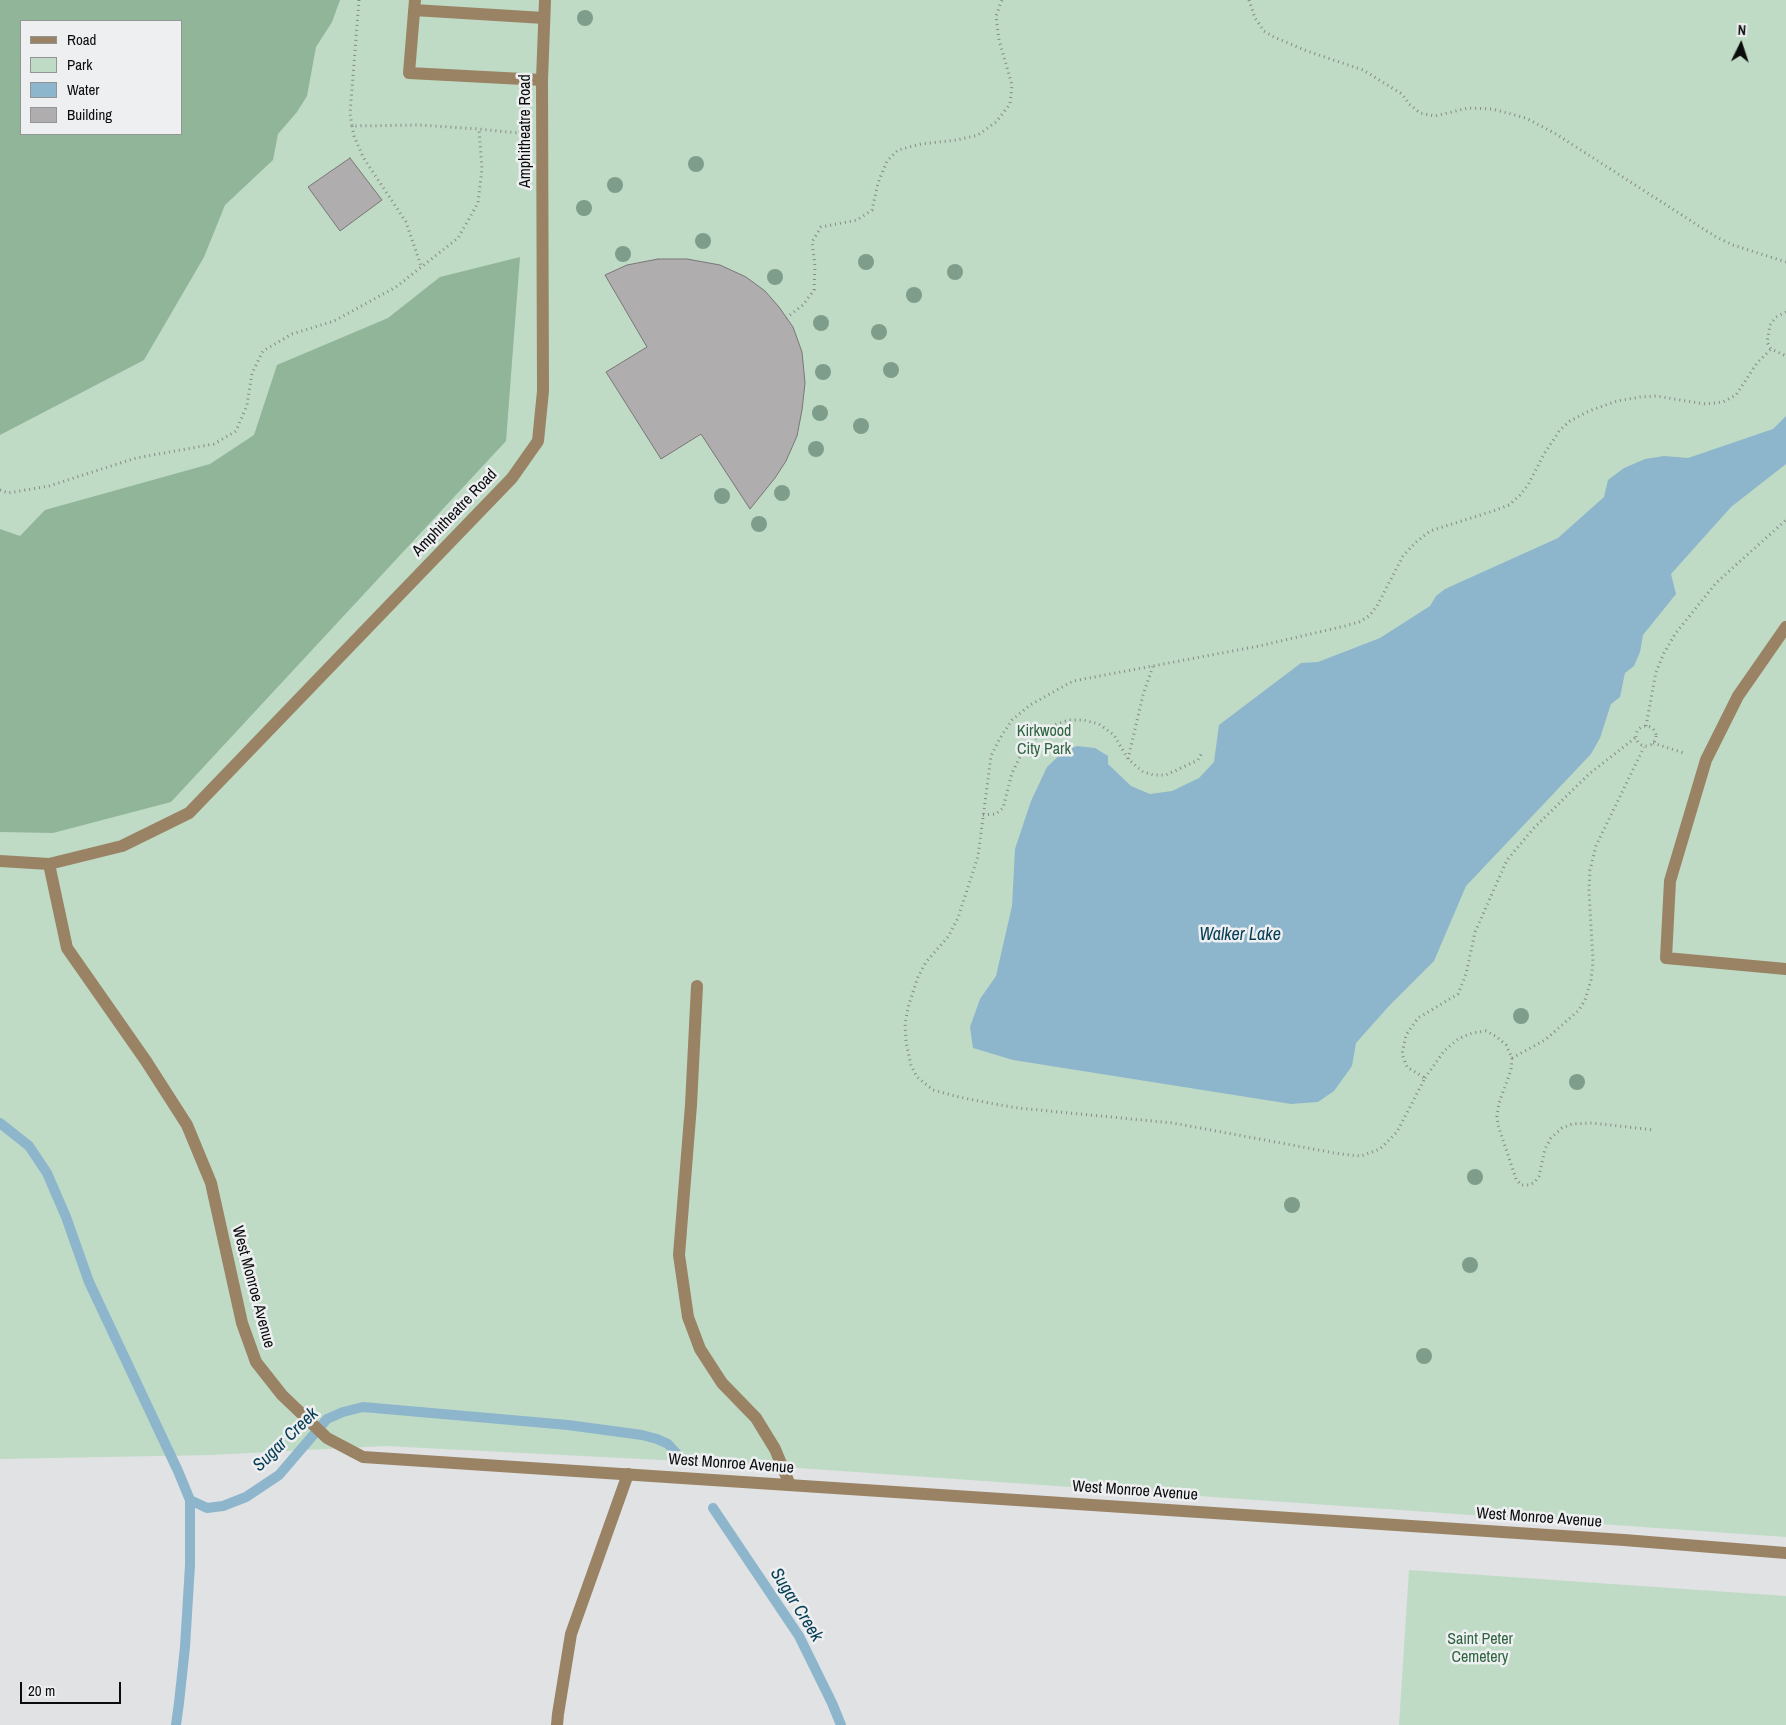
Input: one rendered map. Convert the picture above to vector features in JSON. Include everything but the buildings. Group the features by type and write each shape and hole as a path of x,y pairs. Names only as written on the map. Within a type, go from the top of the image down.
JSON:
{"street":[{"name":"Amphitheatre Road","path":"0,861 49,864 122,846 188,813 512,478 538,441 543,391 542,80 544,0"},
{"path":"542,80 409,73 414,5 544,18"},
{"path":"1786,627 1738,696 1706,760 1670,881 1666,958 1786,969"},
{"name":"West Monroe Avenue","path":"49,864 67,948 146,1061 187,1124 210,1182 245,1331 256,1362 282,1395 327,1438 363,1456 1786,1552"},
{"path":"697,986 691,1105 679,1255 688,1317 700,1349 722,1383 756,1418 775,1449 790,1485"},
{"path":"558,1725 558,1714 571,1634 628,1474"}],"path":[{"path":"359,0 350,114 354,136 363,157 406,222 421,266"},
{"path":"786,318 804,305 814,290 815,266 812,242 821,227 857,220 872,210 878,183 887,161 898,150 921,144 978,136 996,122 1010,104 1012,85 999,40 996,16 1002,0"},
{"path":"1249,0 1255,18 1264,31 1307,51 1362,70 1378,78 1402,94 1409,104 1420,113 1435,116 1468,108 1492,109 1526,118 1556,134 1716,237 1733,245 1786,262"},
{"path":"352,126 419,125 542,134"},
{"path":"0,490 8,493 49,486 136,458 214,444 236,431 247,405 252,374 263,351 292,334 334,320 396,286 458,238 478,203 482,169 479,129"},
{"path":"1786,312 1776,317 1770,324 1767,342 1771,349 1786,356"},
{"path":"1654,1130 1592,1124 1572,1124 1562,1128 1548,1143 1539,1176 1535,1182 1528,1185 1522,1184 1516,1179 1498,1125 1497,1116 1499,1103 1511,1070 1512,1058 1506,1045 1497,1037 1486,1032 1472,1033 1458,1039 1444,1051 1425,1078 1397,1132 1380,1149 1361,1156 1300,1148 1172,1123 1018,1108 933,1090 917,1077 911,1065 906,1042 905,1023 918,977 926,962 948,937 958,918 978,856 991,756 1012,720 1030,705 1073,681 1259,646 1358,622 1369,616 1377,606 1402,556 1430,531 1509,505 1520,495 1528,485 1544,454 1560,430 1570,420 1618,401 1640,397 1656,396 1705,404 1723,402 1736,395 1757,362 1771,349"},
{"path":"1646,726 1656,672 1675,634 1716,583 1786,520"},
{"path":"1128,759 1143,695 1153,665"},
{"path":"983,815 996,814 1003,808 1012,773 1022,753 1037,737 1054,725 1069,720 1083,720 1099,724 1114,735 1128,759 1143,772 1154,775 1166,774 1198,760 1203,751"},
{"path":"1653,743 1656,734 1652,728 1646,726 1638,729 1636,738 1639,744 1644,746 1653,743 1706,760"},
{"path":"1425,1078 1407,1067 1402,1054 1406,1035 1418,1018 1458,994 1466,974 1475,932 1507,860 1534,828 1589,774 1636,738"},
{"path":"1512,1058 1545,1040 1579,1010 1585,1000 1591,980 1593,961 1589,891 1590,870 1596,846 1644,746"}],"green space":[{"name":"Kirkwood City Park","path":"0,0 1786,0 1786,1537 741,1464 385,1446 211,1455 0,1459"},
{"path":"0,0 340,0 332,22 316,47 307,96 297,112 278,134 273,160 225,205 204,257 144,360 0,435"},
{"path":"520,257 506,441 171,802 53,833 0,832 0,529 20,536 45,510 210,464 254,435 277,365 388,318 440,277"},
{"name":"Saint Peter Cemetery","path":"1409,1570 1786,1596 1786,1725 1399,1725"}],"water":[{"name":"Walker Lake","path":"1786,416 1786,464 1731,507 1671,574 1676,594 1643,635 1640,652 1634,666 1625,673 1620,697 1611,704 1600,738 1591,754 1466,886 1434,961 1389,1006 1356,1043 1352,1066 1334,1091 1318,1102 1291,1104 1013,1060 973,1048 970,1027 980,999 996,976 1012,906 1015,849 1031,801 1047,767 1064,751 1077,746 1095,748 1108,756 1108,764 1131,786 1150,794 1172,791 1199,778 1214,762 1219,725 1301,663 1318,662 1380,638 1430,606 1436,596 1445,589 1558,538 1604,497 1608,480 1624,468 1645,459 1664,456 1688,458 1773,429"}],"waterway":[{"name":"Sugar Creek","path":"0,1123 29,1146 47,1173 66,1217 89,1282 190,1500 190,1565 185,1647 176,1725"},
{"name":"Sugar Creek","path":"190,1500 207,1508 223,1506 246,1497 279,1475 327,1419 343,1412 363,1407 568,1425 642,1435 668,1444 678,1455"},
{"name":"Sugar Creek","path":"713,1508 799,1636 841,1725"}]}
